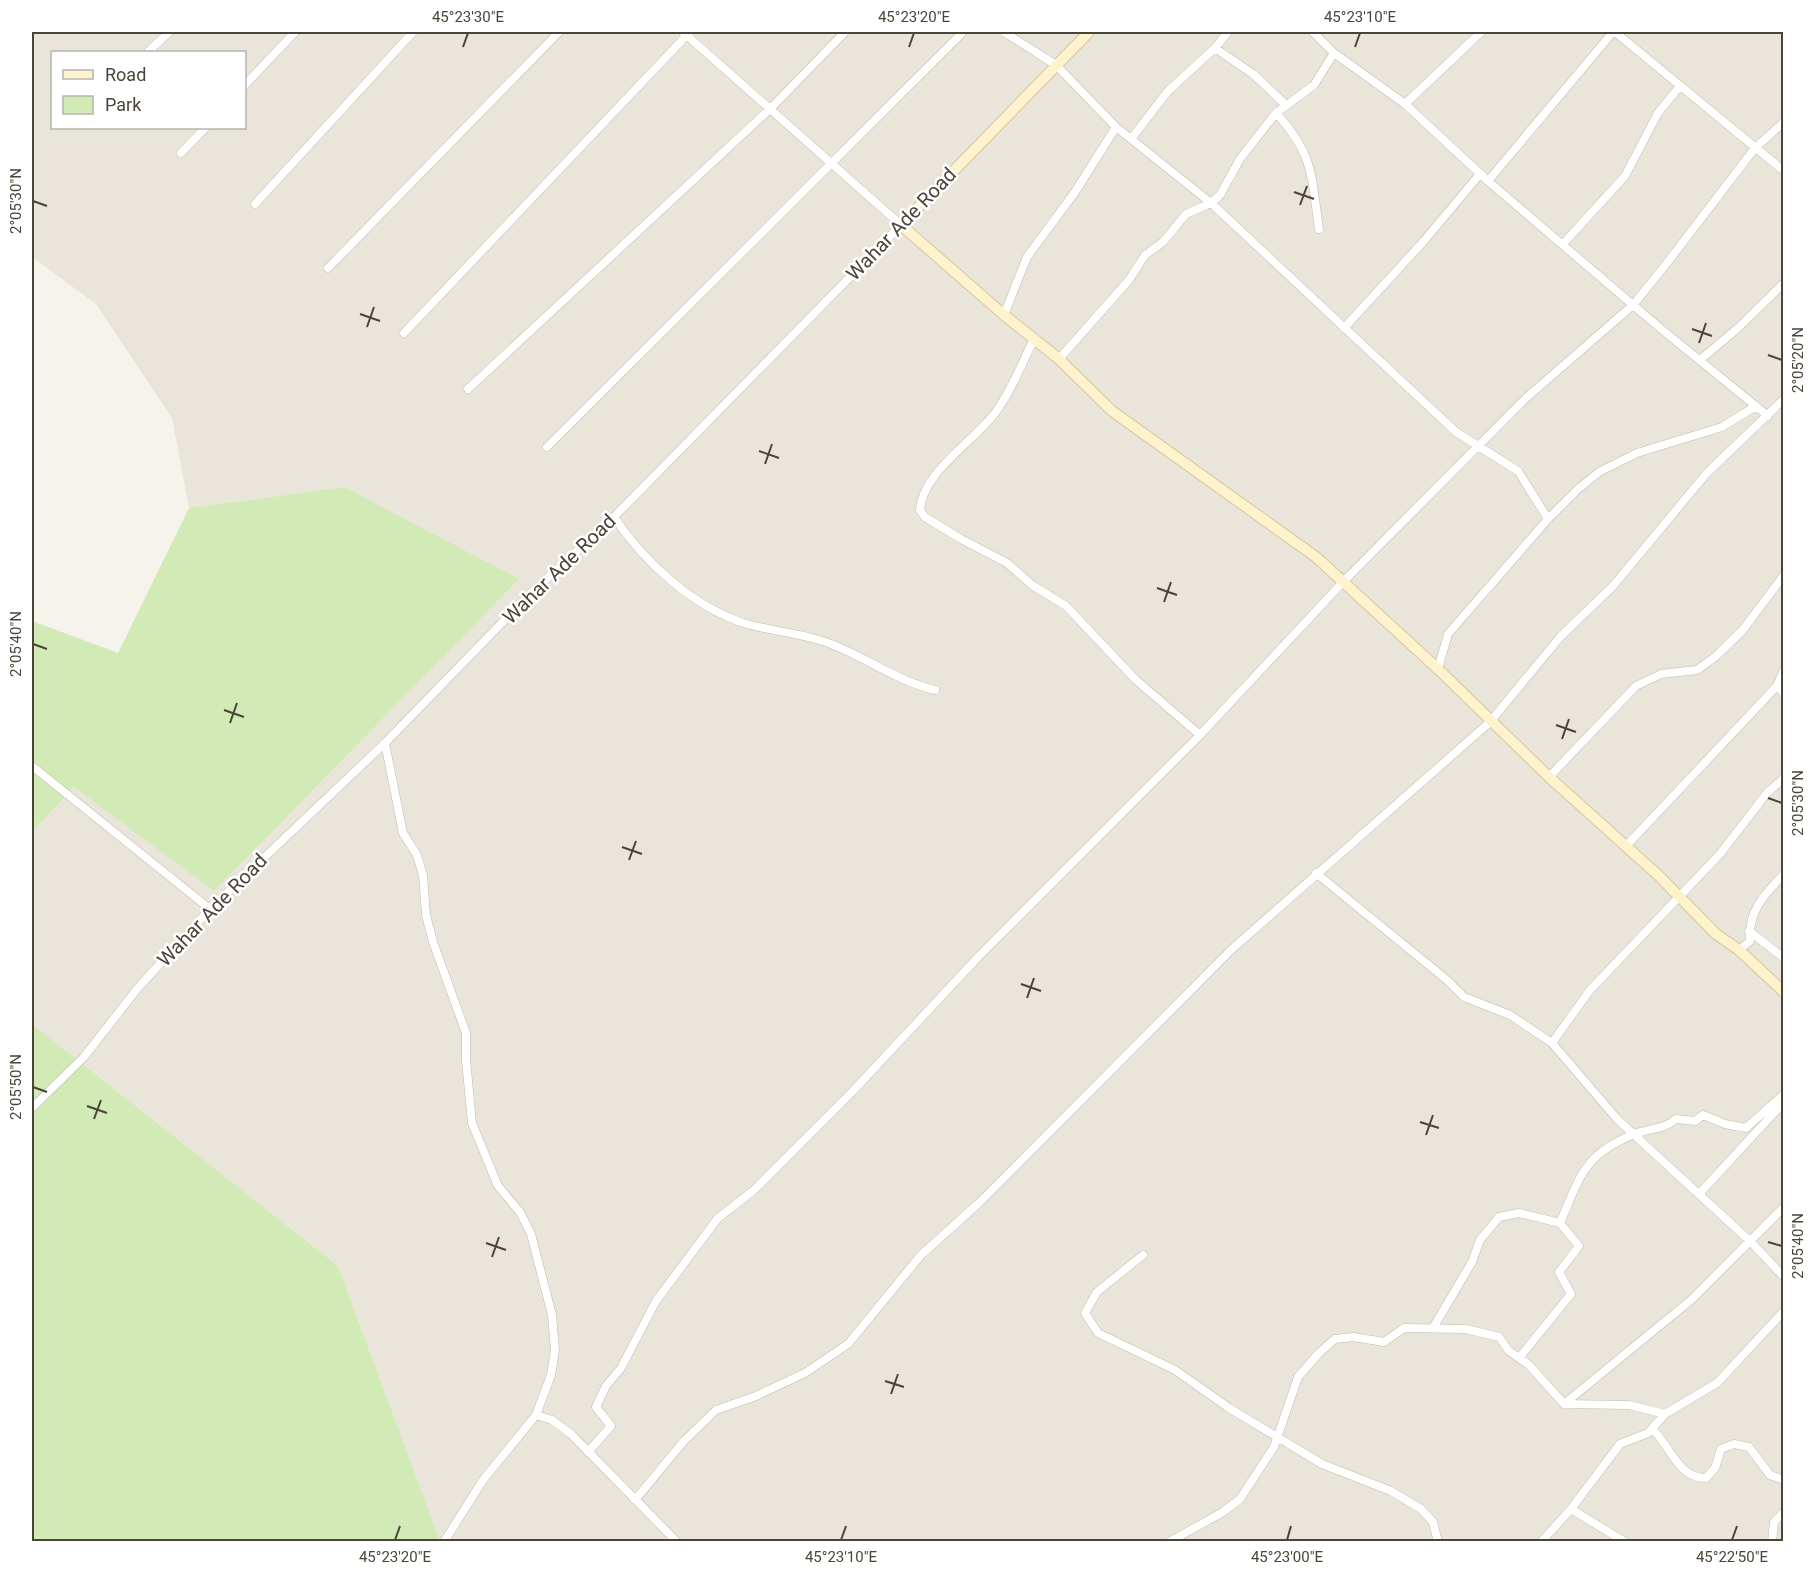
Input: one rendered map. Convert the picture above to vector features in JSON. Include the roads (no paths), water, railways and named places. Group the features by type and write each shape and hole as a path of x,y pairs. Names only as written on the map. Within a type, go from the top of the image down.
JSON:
{"street":[{"path":"149,51 169,32"},
{"path":"246,84 295,32"},
{"path":"255,204 413,32"},
{"path":"328,268 559,32"},
{"path":"468,389 770,109 845,32"},
{"path":"547,447 963,32"},
{"path":"1004,32 1056,65 1116,127 1210,203 1456,432 1470,443 1480,446 1518,471 1548,519"},
{"name":"Wahar Ade Road","path":"32,1108 84,1057 137,989 210,909 385,744 530,594 614,517 1089,32"},
{"path":"1131,139 1168,91 1215,48 1228,32"},
{"path":"1313,32 1334,52 1405,104 1480,174 1632,305 1768,416"},
{"path":"1405,104 1481,32"},
{"path":"1488,181 1614,32 1784,171"},
{"path":"1624,39 1630,32"},
{"path":"404,333 686,33 1004,315 1059,358 1112,411 1316,556 1438,669 1490,722 1626,846 1716,934 1739,950 1784,992"},
{"path":"1215,48 1253,74 1285,104"},
{"path":"1059,358 1129,280 1145,255 1163,242 1186,214 1210,203 1220,195 1240,159 1276,113 1285,104 1314,85 1334,52"},
{"path":"1563,244 1625,176 1658,113 1680,86"},
{"path":"1276,113 1296,135 1308,160 1319,229"},
{"path":"588,1452 611,1426 596,1407 606,1386 621,1368 656,1301 718,1218 753,1191 852,1092 980,955 1200,735 1344,582 1526,398 1632,305 1688,238 1755,147 1784,123"},
{"path":"1004,315 1027,257 1076,192 1116,127"},
{"path":"181,153 204,129"},
{"path":"1344,328 1423,242 1480,174"},
{"path":"1700,360 1784,283"},
{"path":"1034,339 996,412 930,481 921,498 920,510 925,517 961,539 1007,563 1032,585 1066,606 1136,680 1200,735"},
{"path":"635,1500 684,1441 716,1410 756,1396 805,1372 848,1344 921,1255 980,1202 1232,949 1490,722 1561,636 1612,586 1706,474 1784,399"},
{"path":"1438,669 1448,634 1548,519 1599,472 1637,453 1722,427 1756,406"},
{"path":"614,517 626,535 645,555 695,599 748,624 825,642 852,652 899,679 935,690"},
{"path":"1549,777 1636,686 1661,675 1697,670 1715,657 1742,631 1784,575"},
{"path":"1626,846 1777,686 1784,670"},
{"path":"1777,686 1784,694"},
{"path":"385,744 404,833 417,855 423,875 426,915 433,942 466,1033 472,1123 498,1186 520,1212 531,1234 552,1315 555,1350 551,1374 536,1415 488,1472 444,1542"},
{"path":"32,766 210,909"},
{"path":"1552,1043 1590,990 1720,854 1767,793 1784,778"},
{"path":"1316,873 1447,980 1464,997 1510,1015 1552,1043 1634,1134 1751,1242 1784,1277"},
{"path":"1739,950 1750,941 1749,931 1758,902 1784,874"},
{"path":"1749,931 1784,958"},
{"path":"1560,1223 1579,1178 1593,1157 1634,1134 1666,1127 1676,1119 1695,1121 1703,1115 1725,1124 1746,1128 1784,1094"},
{"path":"1699,1194 1784,1102"},
{"path":"1564,1404 1691,1300 1784,1207"},
{"path":"1433,1328 1472,1262 1480,1240 1499,1217 1519,1213 1560,1223 1579,1246 1559,1272 1571,1294 1519,1358"},
{"path":"1143,1255 1097,1292 1084,1313 1098,1333 1175,1370 1277,1438 1322,1464 1391,1491 1421,1509 1432,1522 1438,1542"},
{"path":"1541,1542 1571,1509 1620,1444 1648,1433 1665,1414 1717,1383 1784,1311"},
{"path":"1169,1542 1223,1512 1240,1499 1255,1479 1277,1438 1298,1377 1335,1339 1353,1337 1384,1342 1404,1328 1466,1329 1499,1337 1564,1404 1629,1405 1665,1414"},
{"path":"536,1415 552,1420 571,1434 677,1542"},
{"path":"1652,1429 1661,1437 1682,1470 1694,1478 1706,1478 1715,1468 1721,1449 1734,1444 1749,1447 1770,1474 1784,1480"},
{"path":"1571,1509 1624,1542"},
{"path":"1772,1542 1774,1522 1784,1512"}]}
